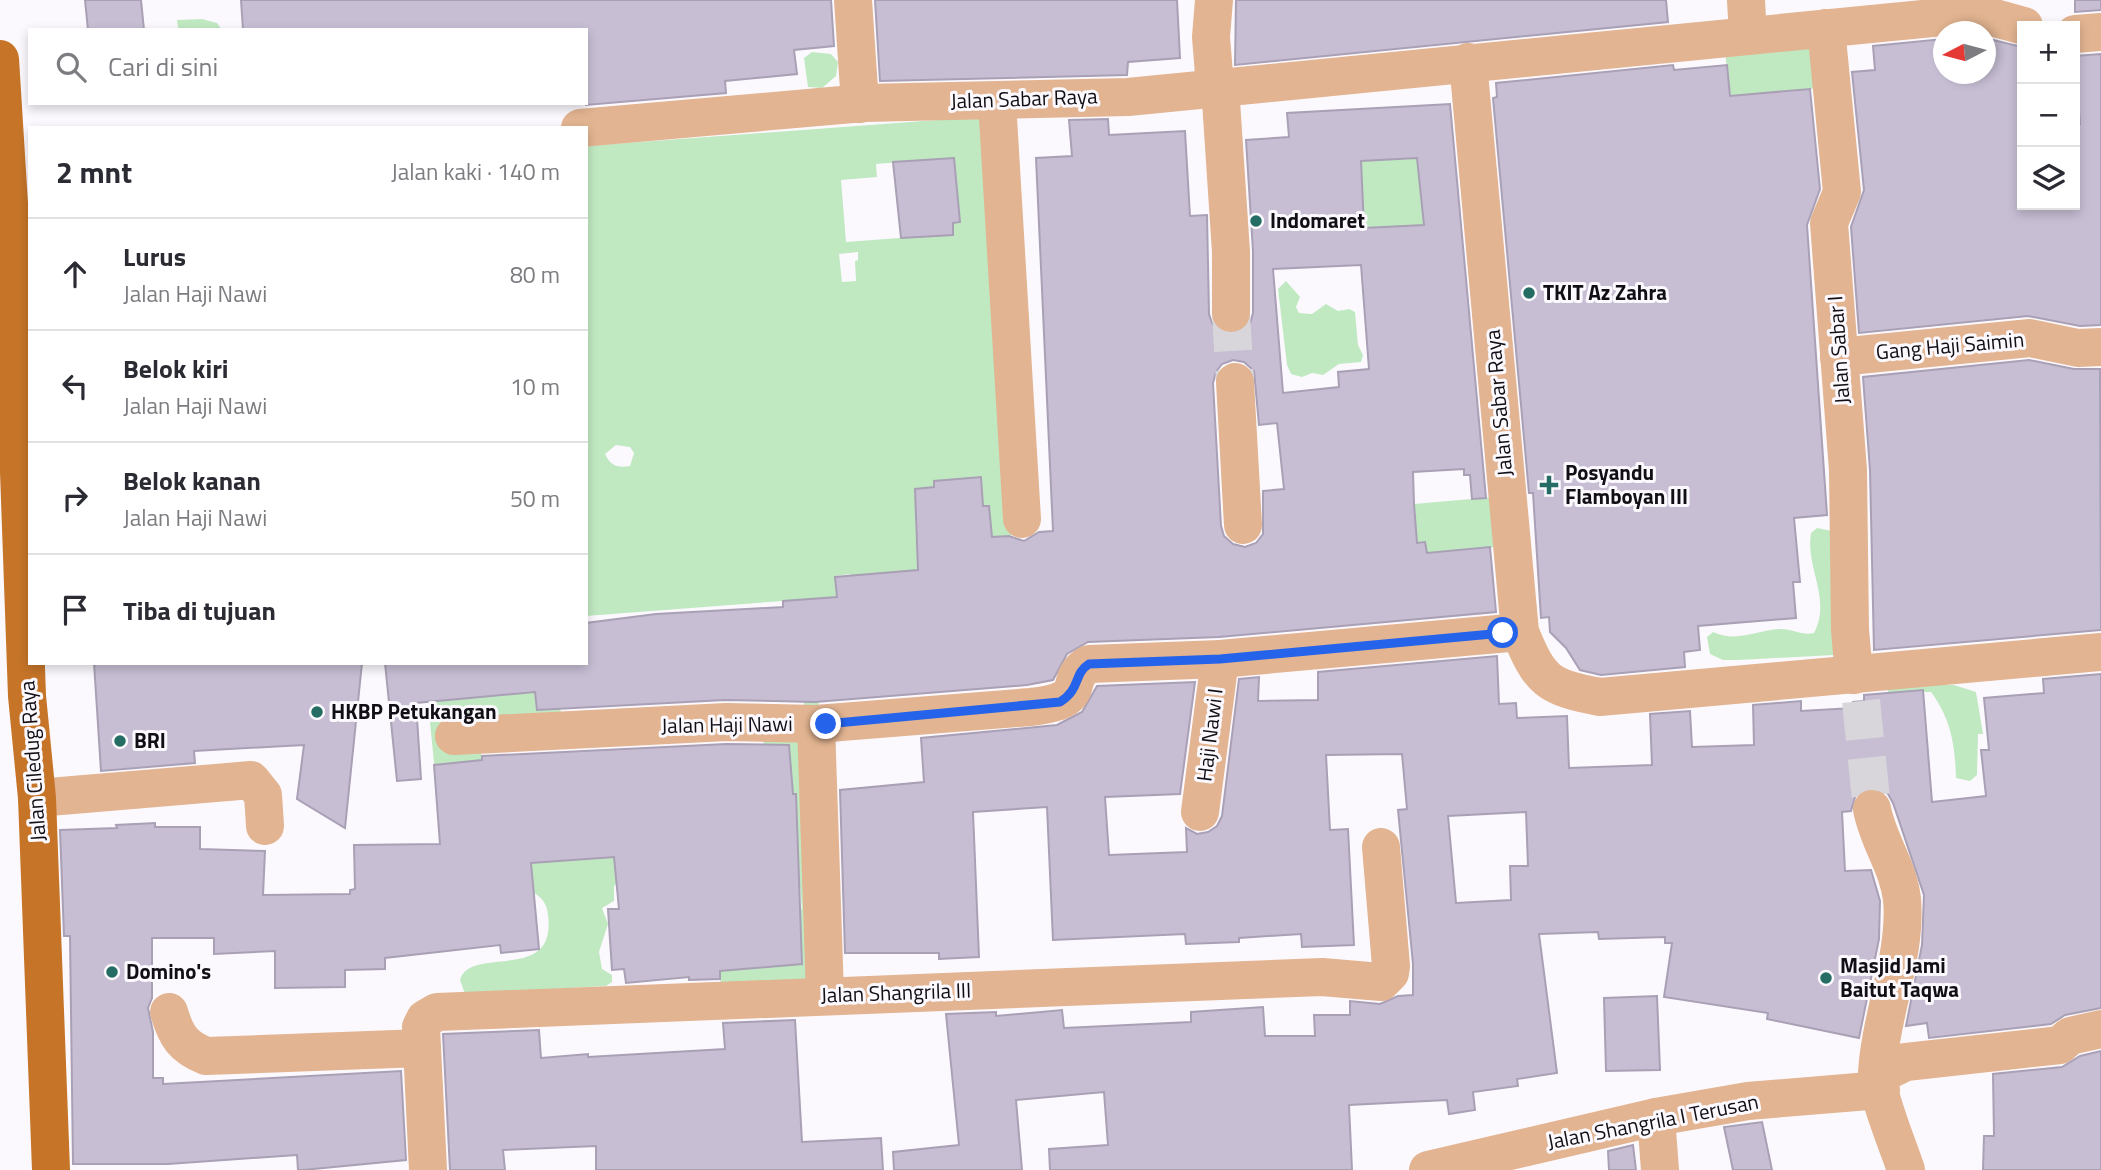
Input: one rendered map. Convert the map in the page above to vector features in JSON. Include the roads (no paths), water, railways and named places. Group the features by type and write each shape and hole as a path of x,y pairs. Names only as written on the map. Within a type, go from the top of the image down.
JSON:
{"main road":[{"name":"Jalan Ciledug Raya","path":"0,59 19,179 14,690 37,798 51,1170"}],"street":[{"path":"853,0 860,104"},
{"path":"1214,0 1211,37 1231,252 1231,313"},
{"path":"2024,0 2025,21"},
{"name":"Jalan Sabar Raya","path":"588,127 860,104 1128,96 1468,62 1747,18 1826,28 1972,14 2017,24"},
{"name":"Jalan Sabar I","path":"1826,28 1842,192 1829,223 1848,470 1850,630 1858,683"},
{"path":"2080,34 2101,32"},
{"name":"Jalan Sabar Raya","path":"1468,62 1520,632 1534,665 1551,684 1600,697 1858,683"},
{"path":"997,102 1021,519"},
{"name":"Gang Haji Saimin","path":"1839,356 2030,338 2078,348 2101,347"},
{"path":"1235,382 1243,525"},
{"name":"Jalan Haji Nawi","path":"454,736 726,722 816,724 1045,705 1060,702 1072,695 1079,672 1089,664 1220,659 1520,632"},
{"path":"1858,683 2101,652"},
{"name":"Haji Nawi I","path":"1200,812 1220,659"},
{"path":"816,724 825,995"},
{"path":"37,798 251,780 262,795 265,826"},
{"path":"1872,809 1878,833 1897,871 1902,902 1879,1083 1906,1170"},
{"name":"Jalan Shangrila III","path":"428,1170 421,1027 425,1019 437,1012 1322,977 1381,982 1390,973 1391,965 1381,846"},
{"path":"169,1012 180,1040 189,1049 206,1056 422,1048"},
{"name":"Jalan Shangrila I Terusan","path":"1428,1170 1656,1117 1879,1083 1906,1062 2060,1045 2070,1036 2101,1029"},
{"path":"1656,1117 1660,1170"}],"tunnel":[{"path":"1231,313 1235,382"},
{"path":"1861,701 1872,809"}],"place":[{"name":"Indomaret","path":"1256,221"},
{"name":"TKIT Az Zahra","path":"1529,293"},
{"name":"Posyandu Flamboyan III","path":"1549,485"},
{"name":"HKBP Petukangan","path":"317,712"},
{"name":"BRI","path":"120,741"},
{"name":"Domino's","path":"112,972"},
{"name":"Masjid Jami Baitut Taqwa","path":"1826,978"}]}
